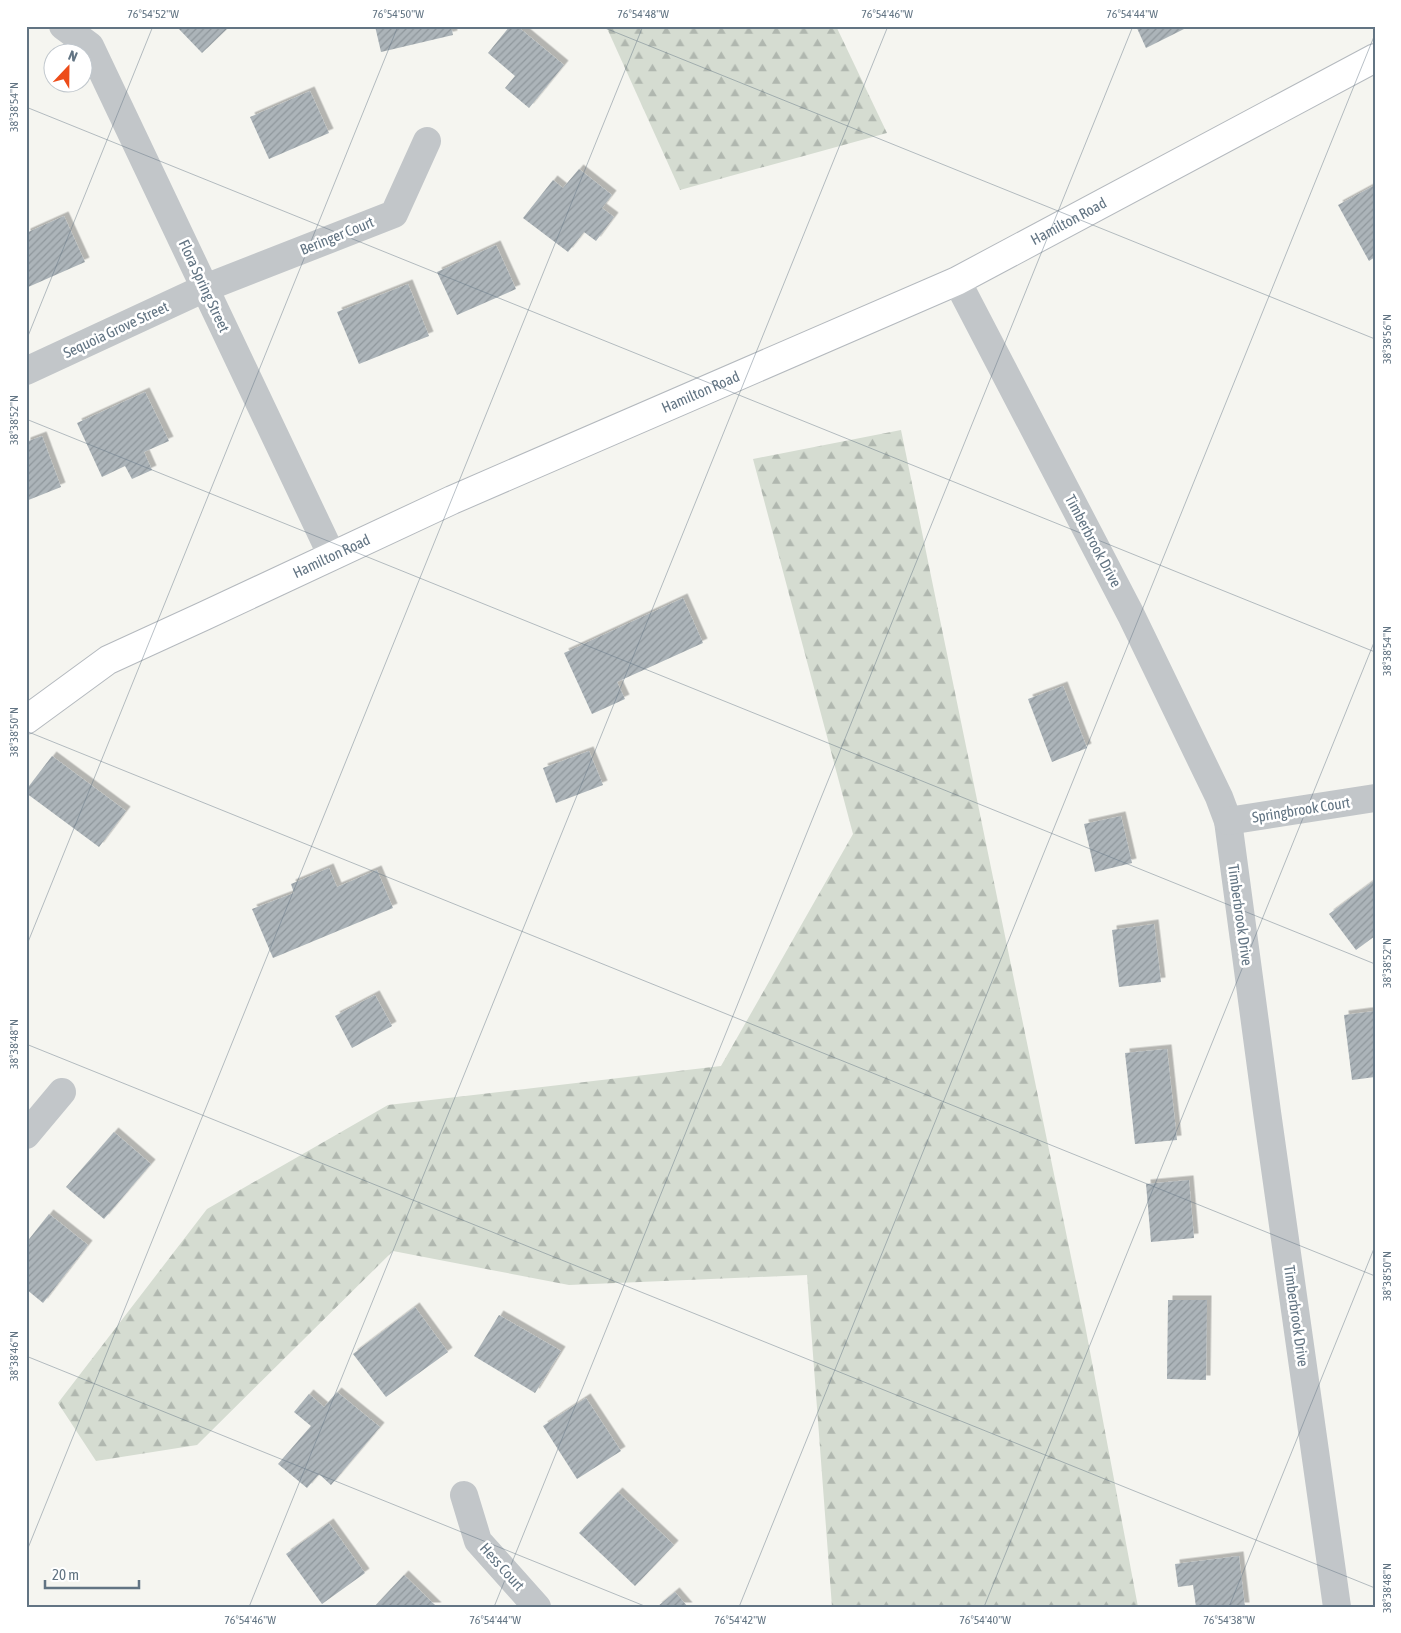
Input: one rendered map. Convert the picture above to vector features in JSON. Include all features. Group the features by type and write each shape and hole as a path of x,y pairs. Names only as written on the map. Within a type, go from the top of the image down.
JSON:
{"street":[{"name":"Flora Spring Street","path":"63,26 90,46 332,556"},
{"name":"Hamilton Road","path":"26,720 108,660 452,500 957,281 1375,58"},
{"name":"Beringer Court","path":"205,288 394,214 427,141"},
{"name":"Timberbrook Drive","path":"957,281 1131,615 1219,798 1228,821 1337,1607"},
{"name":"Sequoia Grove Street","path":"26,371 205,288"},
{"name":"Springbrook Court","path":"1228,821 1375,798"},
{"path":"26,1135 62,1092"},
{"name":"Hess Court","path":"464,1495 478,1541 537,1607"}],"green space":[{"path":"606,26 836,26 887,133 680,190"},
{"path":"901,430 1085,1325 1138,1607 832,1607 807,1275 569,1285 393,1251 197,1445 96,1461 58,1403 207,1209 388,1105 721,1066 853,834 753,459"}],"building":[{"path":"176,26 230,26 202,53"},
{"path":"375,26 451,26 453,35 381,52"},
{"path":"510,26 517,26 564,65 529,108 505,88 515,76 488,53"},
{"path":"1136,26 1190,26 1146,48"},
{"path":"310,91 329,133 269,159 250,117"},
{"path":"579,169 612,195 602,208 614,217 596,241 584,232 568,252 523,218 553,180 563,188"},
{"path":"1375,185 1375,257 1369,261 1338,205"},
{"path":"64,216 85,262 26,288 26,233"},
{"path":"496,245 516,289 457,315 437,272"},
{"path":"408,284 429,336 359,364 337,312"},
{"path":"145,392 169,441 144,452 152,470 132,479 125,466 102,477 77,423"},
{"path":"42,436 61,487 26,501 26,442"},
{"path":"683,598 703,643 617,682 625,699 592,714 564,653"},
{"path":"1063,686 1087,748 1052,762 1028,699"},
{"path":"589,751 603,785 556,803 543,768"},
{"path":"52,756 126,811 99,847 26,793 26,790"},
{"path":"1121,816 1132,863 1095,872 1084,824"},
{"path":"329,868 337,887 377,870 393,908 273,958 252,909 294,893 291,884"},
{"path":"1375,880 1375,936 1356,950 1329,914"},
{"path":"1154,924 1161,982 1119,987 1112,930"},
{"path":"375,995 392,1026 352,1048 335,1016"},
{"path":"1375,1011 1375,1077 1352,1080 1344,1015"},
{"path":"1167,1049 1177,1140 1135,1144 1125,1053"},
{"path":"114,1132 151,1164 104,1219 66,1187"},
{"path":"1189,1180 1194,1238 1151,1242 1146,1184"},
{"path":"49,1214 88,1245 43,1303 26,1289 26,1243"},
{"path":"1168,1300 1207,1300 1206,1380 1167,1379"},
{"path":"415,1307 448,1352 386,1397 353,1354"},
{"path":"499,1315 561,1351 535,1393 474,1356"},
{"path":"337,1392 380,1427 331,1485 319,1474 307,1488 278,1464 311,1426 294,1412 309,1394 324,1407"},
{"path":"586,1398 621,1451 577,1479 543,1426"},
{"path":"618,1492 674,1545 635,1586 579,1533"},
{"path":"329,1523 365,1573 322,1604 286,1554"},
{"path":"1239,1556 1245,1607 1196,1607 1193,1585 1178,1587 1175,1564"},
{"path":"404,1575 437,1607 374,1607"},
{"path":"675,1592 688,1607 657,1607"}]}
